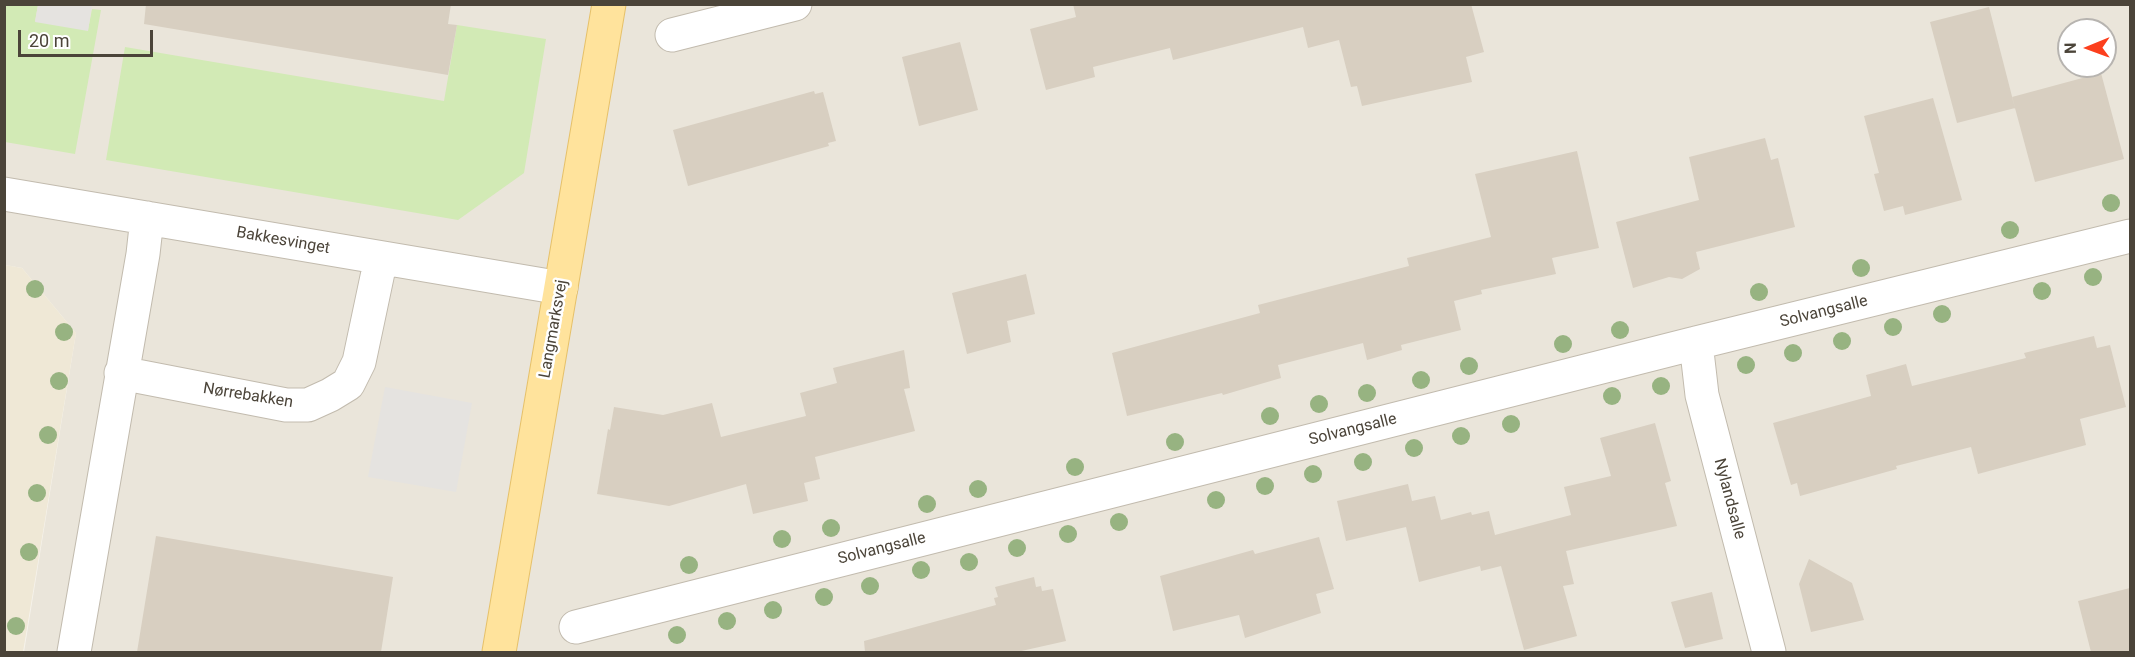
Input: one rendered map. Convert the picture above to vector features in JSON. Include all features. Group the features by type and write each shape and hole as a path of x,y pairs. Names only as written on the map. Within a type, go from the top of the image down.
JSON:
{"main road":[{"name":"Langmarksvej","path":"499,652 609,4"}],"street":[{"path":"672,35 795,4"},
{"name":"Bakkesvinget","path":"4,195 561,288"},
{"path":"74,652 143,254 147,218"},
{"name":"Solvangsalle","path":"576,627 1696,343 2130,236"},
{"name":"Nørrebakken","path":"121,373 286,405 308,405 330,396 348,384 359,362 381,258"},
{"name":"Nylandsalle","path":"1696,343 1702,395 1769,652"}],"shaded area":[{"path":"4,5 2130,5 2130,652 24,652 76,333 22,268 5,265"},
{"path":"38,5 92,5 88,31 35,22"},
{"path":"5,265 22,268 76,333 23,652 4,652"},
{"path":"385,387 472,403 456,492 368,477"}],"green space":[{"path":"4,5 38,5 35,21 88,30 92,9 101,10 75,154 5,142"},
{"path":"457,25 546,39 524,173 458,220 106,160 125,47 444,101"}],"building":[{"path":"146,4 451,4 448,24 457,25 448,75 144,24"},
{"path":"1073,4 1471,4 1484,52 1466,57 1472,82 1362,106 1357,86 1351,87 1339,40 1308,48 1303,27 1173,60 1170,48 1093,67 1095,77 1046,90 1030,29 1076,17"},
{"path":"1989,7 2015,108 1957,123 1930,22"},
{"path":"960,42 978,110 919,126 902,57"},
{"path":"2082,78 2102,78 2124,159 2035,182 2012,97"},
{"path":"814,91 815,94 823,92 836,141 828,143 829,146 688,186 673,130"},
{"path":"1933,98 1962,200 1905,215 1903,206 1884,211 1874,174 1879,173 1864,116"},
{"path":"1765,138 1771,160 1778,158 1795,227 1696,252 1700,269 1682,279 1669,277 1633,288 1616,222 1699,200 1689,157"},
{"path":"1577,151 1599,248 1552,258 1556,274 1481,290 1482,294 1454,301 1461,330 1401,345 1402,350 1367,360 1363,343 1278,365 1281,378 1223,395 1222,393 1127,416 1112,353 1260,313 1258,305 1409,266 1407,258 1491,237 1475,174"},
{"path":"1026,274 1035,314 1007,321 1011,342 967,354 952,293"},
{"path":"2094,336 2097,348 2110,345 2126,407 2080,419 2086,445 1978,474 1971,447 1896,466 1897,469 1800,496 1797,483 1791,485 1773,423 1871,396 1866,375 1906,364 1912,386 2026,358 2024,353"},
{"path":"904,350 910,388 904,389 915,431 815,457 820,479 804,483 808,501 753,514 746,484 669,506 597,494 614,407 663,415 712,403 721,437 806,416 800,393 837,383 833,368"},
{"path":"1655,423 1671,481 1665,483 1677,526 1566,551 1574,584 1563,586 1577,636 1524,650 1501,566 1481,571 1480,566 1419,582 1406,527 1346,541 1337,501 1408,484 1412,501 1435,496 1441,520 1471,512 1472,515 1489,511 1495,535 1571,515 1564,487 1611,476 1600,438"},
{"path":"156,536 393,577 381,652 137,652"},
{"path":"1319,537 1334,589 1316,594 1321,613 1245,638 1239,615 1173,631 1160,576 1253,550 1255,554"},
{"path":"1809,559 1852,583 1864,620 1811,632 1799,584"},
{"path":"1034,577 1036,587 1041,586 1042,591 1053,589 1066,641 1017,652 865,652 864,641 996,605 994,598 998,597 995,587"},
{"path":"2130,588 2130,652 2091,652 2078,601"},
{"path":"1712,592 1723,639 1685,648 1671,602"}]}
